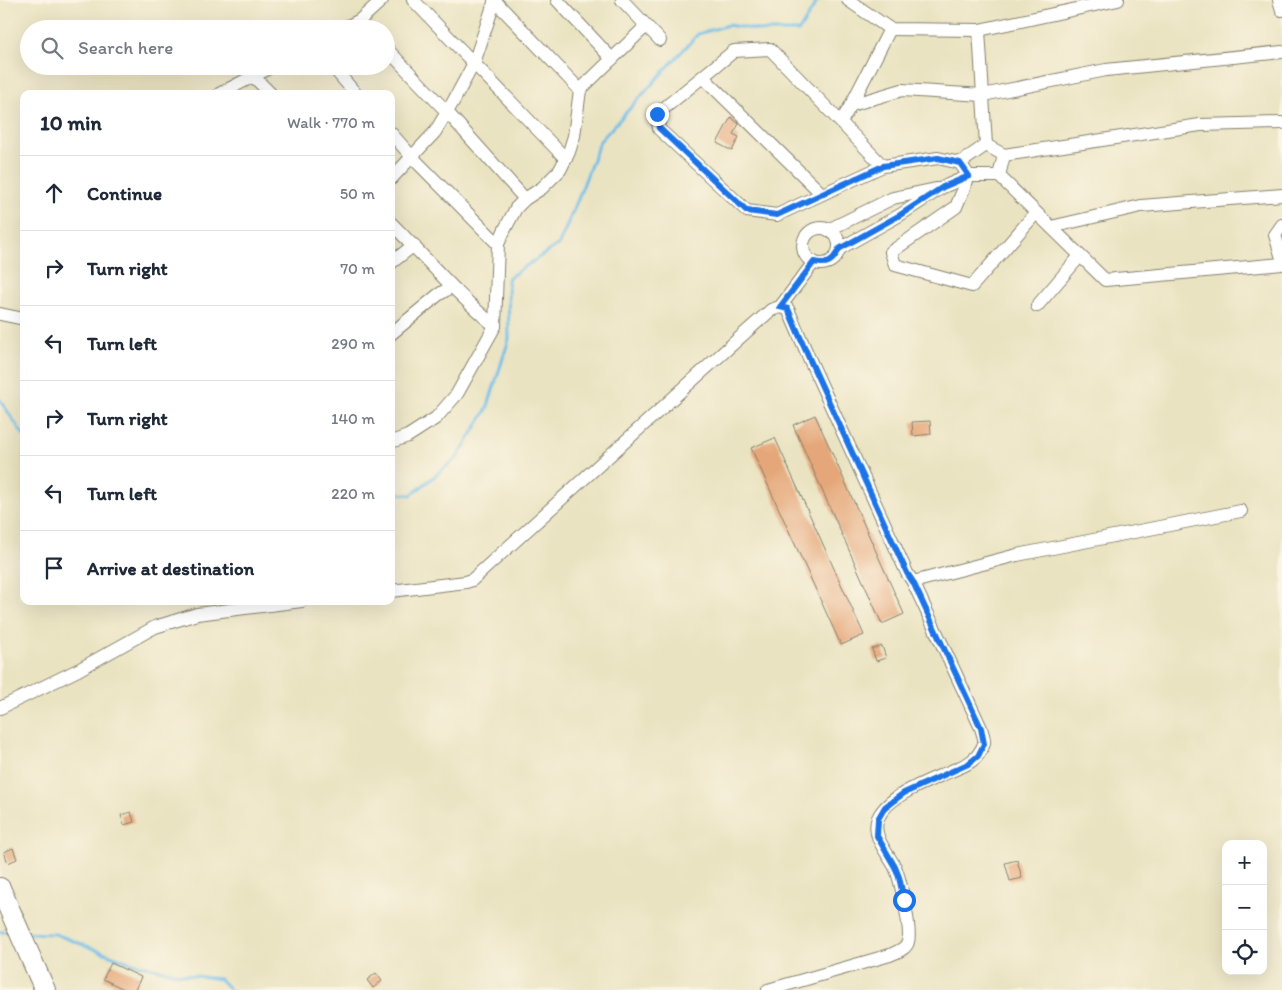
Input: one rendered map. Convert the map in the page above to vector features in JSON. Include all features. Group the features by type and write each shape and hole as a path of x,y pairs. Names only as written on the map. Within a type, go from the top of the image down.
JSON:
{"main road":[{"path":"0,888 45,990"}],"street":[{"path":"367,20 382,0"},
{"path":"413,0 566,159"},
{"path":"395,175 435,132 447,112 474,63 495,0 580,90"},
{"path":"557,0 612,59"},
{"path":"622,0 660,40"},
{"path":"848,0 890,29 979,30 1118,0"},
{"path":"1279,0 1282,10"},
{"path":"395,441 408,436 436,418 457,394 495,326 498,244 516,208 542,188 560,170 566,159 574,136 580,90 646,26"},
{"path":"841,122 890,29"},
{"path":"979,30 986,145"},
{"path":"883,166 770,50 734,51 657,114 659,128 747,211 777,215 883,166 938,158 960,163 969,176"},
{"path":"851,105 902,90 983,95 1106,70 1282,52"},
{"path":"395,57 447,112 525,200"},
{"path":"227,90 257,75"},
{"path":"340,75 353,90"},
{"path":"703,76 822,194"},
{"path":"254,77 267,90"},
{"path":"986,145 1004,155 1200,125 1282,123"},
{"path":"395,138 498,244"},
{"path":"960,163 986,145"},
{"path":"999,176 1004,155"},
{"path":"969,176 956,207 891,252 895,266 972,286 1036,213"},
{"path":"839,249 900,215 943,187 969,176 999,176 1105,280 1282,264"},
{"path":"828,230 892,198 943,187"},
{"path":"1051,227 1141,206 1282,195"},
{"path":"1282,225 1275,236 1282,258"},
{"path":"395,227 414,245 451,287 495,326"},
{"path":"820,228 835,234 839,249 836,256 830,262 822,264 808,258 804,250 804,243 807,235 813,230 820,228"},
{"path":"395,260 414,245"},
{"path":"1037,306 1080,256"},
{"path":"780,307 814,262"},
{"path":"395,331 438,295 451,287"},
{"path":"395,591 472,580 771,310 780,307 788,309 907,573 913,582 981,728 984,744 978,756 968,764 904,793 885,807 878,819 877,836 895,867 904,900 909,934 908,943 904,948 890,955 768,990"},
{"path":"0,314 20,318"},
{"path":"913,582 1017,555 1241,511"},
{"path":"0,708 78,670 154,627 197,614 270,605"}],"building":[{"path":"731,117 739,124 733,134 739,137 732,151 717,143"},
{"path":"815,415 904,614 882,624 793,425"},
{"path":"930,421 931,434 913,436 912,422"},
{"path":"775,438 864,635 841,645 751,448"},
{"path":"882,646 886,658 876,661 872,649"},
{"path":"131,812 134,822 124,825 121,815"},
{"path":"13,848 17,859 8,863 4,852"},
{"path":"1017,860 1022,878 1010,881 1005,863"},
{"path":"111,963 141,977 135,990 126,990 103,979"},
{"path":"376,973 382,981 373,988 367,980"}],"waterway":[{"path":"395,493 411,495 457,458 487,409 509,339 508,278 559,244 600,141 698,34 728,25 763,31 799,31 818,0"},
{"path":"0,400 20,430"},
{"path":"0,932 11,932"},
{"path":"27,933 55,934 129,962 179,974 220,979 230,990"}],"route":[{"path":"657,114 659,128 747,211 777,215 883,166 938,158 960,163 969,176 943,187 900,215 839,249 836,256 830,262 822,264 814,262 780,307 788,309 907,573 913,582 981,728 984,744 978,756 968,764 904,793 885,807 878,819 877,836 895,867 904,900"}]}
